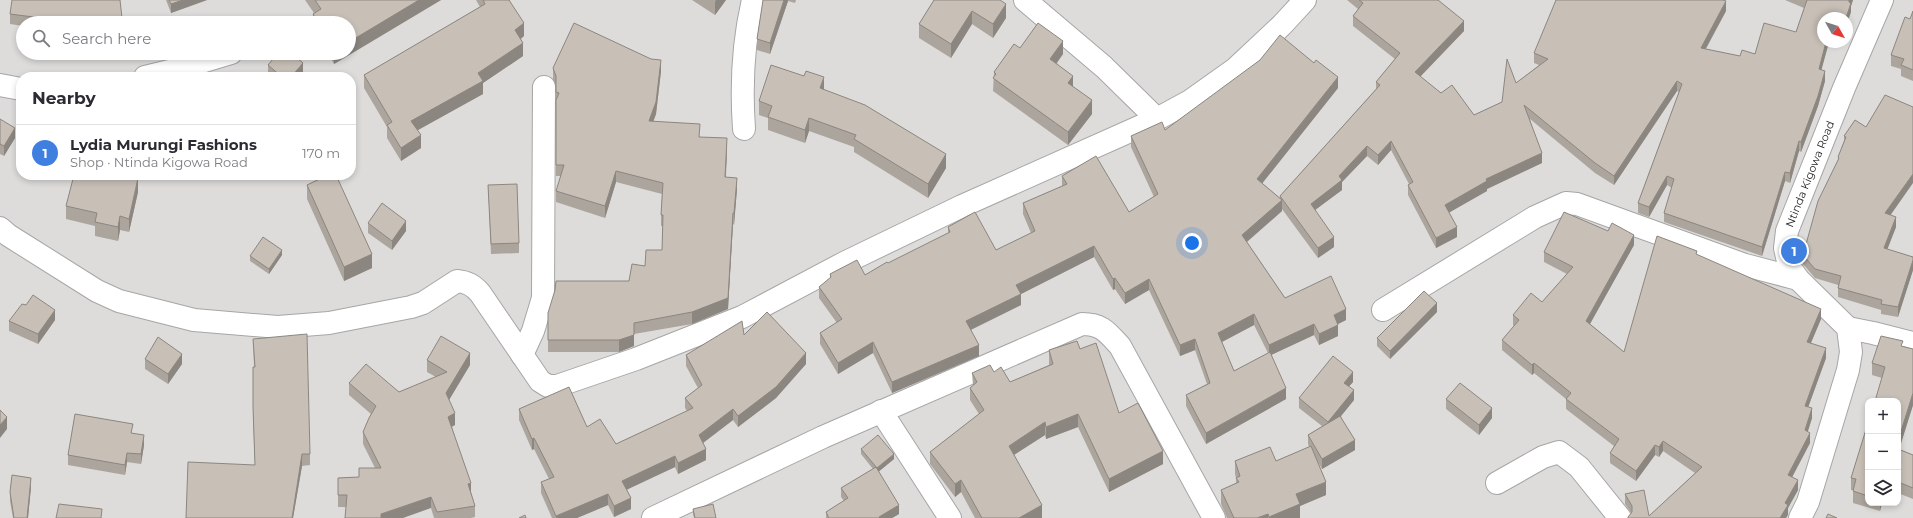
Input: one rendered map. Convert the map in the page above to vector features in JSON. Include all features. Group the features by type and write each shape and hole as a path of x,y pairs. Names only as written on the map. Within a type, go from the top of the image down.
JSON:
{"street":[{"path":"744,129 742,91 748,23 753,0"},
{"path":"1025,0 1104,67 1157,119"},
{"path":"0,228 8,235 97,291 119,301 194,320 278,327 330,323 411,307 423,303 457,281 465,282 474,286 480,293 540,381 548,386 557,386 636,359 742,317 844,263 962,206 1157,119 1190,101 1235,69 1282,25 1305,0"},
{"name":"Ntinda Kigowa Road","path":"1848,328 1798,279 1789,266 1785,248 1787,231 1844,88 1882,0"},
{"path":"166,72 207,60"},
{"path":"0,85 16,88"},
{"path":"522,355 533,331 543,298 544,87"},
{"path":"1383,310 1535,217 1566,203 1577,204 1745,265 1798,279"},
{"path":"653,518 881,411 910,400 1082,324 1094,324 1108,333 1120,346 1214,518"},
{"path":"1800,518 1808,502 1848,370 1851,352 1848,328 1913,344"},
{"path":"881,411 950,518"},
{"path":"1496,483 1543,457 1559,452 1580,467 1620,518"}],"shaded area":[{"path":"0,0 1913,0 1913,518 0,518"}],"building":[{"path":"12,0 120,0 122,16 26,16 10,14"},
{"path":"169,0 183,0 171,4"},
{"path":"315,0 419,0 356,38 356,16 314,16 313,14 321,9"},
{"path":"483,0 509,0 524,23 515,30 523,43 478,73 483,81 411,121 421,135 401,148 387,125 392,122 364,75 485,4"},
{"path":"763,0 784,0 770,43 757,39"},
{"path":"934,0 1000,0 1006,4 993,24 972,11 951,44 919,24"},
{"path":"1359,0 1438,0 1464,21 1415,72 1441,93 1452,85 1474,115 1502,102 1507,59 1516,83 1548,59 1534,53 1556,0 1723,0 1726,1 1701,48 1740,56 1742,50 1755,54 1764,23 1796,32 1807,0 1849,0 1851,3 1848,12 1817,12 1817,48 1824,48 1819,69 1825,71 1818,96 1801,142 1799,141 1790,173 1785,172 1762,247 1664,213 1674,179 1667,176 1649,207 1638,203 1682,84 1677,81 1614,176 1595,163 1524,105 1542,153 1486,179 1487,181 1445,205 1457,227 1436,238 1408,185 1413,182 1391,141 1378,155 1367,146 1339,176 1342,180 1311,204 1334,237 1318,248 1280,196 1380,85 1376,82 1400,53 1353,16 1363,3"},
{"path":"1913,11 1913,70 1901,65 1904,59 1891,55 1905,17 1910,19"},
{"path":"574,23 651,59 661,60 656,102 649,121 700,124 699,137 727,138 725,177 737,178 733,213 728,298 692,312 634,323 634,335 619,340 548,340 548,313 555,290 556,281 629,281 632,264 645,266 646,250 662,250 663,215 661,215 663,183 616,171 605,206 556,191 564,165 556,165 556,100 559,93 556,92 556,76 553,68"},
{"path":"1038,23 1063,41 1050,59 1073,76 1068,83 1092,100 1068,132 993,78 996,74 994,72 1014,44 1020,48"},
{"path":"1280,35 1314,63 1316,60 1338,77 1257,179 1282,200 1242,235 1285,298 1331,276 1346,309 1334,315 1338,325 1319,334 1314,324 1269,345 1254,314 1218,333 1234,371 1270,352 1286,388 1206,433 1186,395 1210,383 1195,339 1180,345 1149,279 1125,293 1115,278 1113,279 1094,246 1016,285 1021,294 966,321 979,345 892,382 873,342 838,363 820,333 842,319 819,287 831,277 830,274 857,260 865,275 887,262 888,263 950,232 948,227 975,212 996,250 1035,231 1023,203 1067,184 1062,176 1096,156 1129,212 1158,194 1131,136 1162,122 1165,130 1260,60"},
{"path":"272,60 299,60 303,63 295,72 276,72 268,65"},
{"path":"771,65 804,76 806,71 824,77 820,88 865,105 946,154 928,184 854,139 856,135 809,118 805,130 768,117 772,106 759,101"},
{"path":"1885,95 1913,107 1913,174 1885,213 1896,217 1884,248 1913,257 1898,307 1881,304 1882,300 1838,288 1841,276 1815,269 1803,255 1818,201 1839,158 1838,157 1846,137 1844,136 1855,120 1866,127"},
{"path":"0,119 15,128 4,146 0,144"},
{"path":"73,180 138,180 129,219 120,216 118,227 95,222 97,213 66,206"},
{"path":"318,180 338,180 372,254 344,267 307,185"},
{"path":"517,184 519,243 491,244 488,185"},
{"path":"382,203 406,221 392,241 368,223"},
{"path":"1564,212 1608,231 1612,223 1634,235 1586,321 1624,352 1657,236 1697,251 1696,254 1821,309 1807,342 1826,348 1805,406 1812,408 1805,430 1810,433 1788,475 1798,480 1785,503 1788,505 1780,518 1628,518 1632,512 1632,506 1625,494 1644,490 1649,516 1702,467 1663,441 1659,447 1655,445 1636,471 1610,453 1619,439 1566,399 1571,393 1534,363 1532,365 1502,340 1519,320 1513,315 1531,293 1542,302 1573,267 1544,252"},
{"path":"263,237 282,250 269,269 250,256"},
{"path":"1424,291 1437,303 1390,351 1377,338"},
{"path":"33,295 55,310 38,334 9,321 22,304 26,305"},
{"path":"767,312 806,353 776,387 738,416 733,409 699,435 706,449 678,463 675,456 622,481 631,498 614,506 608,494 556,516 541,482 554,477 534,438 532,439 519,409 569,387 587,427 600,419 616,444 693,408 685,398 702,385 686,355 742,321 744,335"},
{"path":"307,334 310,454 302,454 292,518 186,518 188,462 255,465 253,367 255,367 253,339"},
{"path":"441,336 470,353 446,393 455,413 448,417 471,483 468,484 475,506 437,512 431,497 381,514 381,518 345,518 347,495 338,495 338,478 359,477 359,468 381,468 363,432 376,406 349,383 366,364 399,392 447,372 427,360"},
{"path":"1881,336 1903,341 1901,346 1913,349 1913,393 1901,431 1901,398 1876,398 1885,367 1872,363"},
{"path":"158,337 182,354 168,374 145,359"},
{"path":"1077,341 1080,349 1096,343 1119,413 1138,403 1163,451 1109,479 1078,414 1046,427 1045,422 1009,446 1042,505 1019,518 982,518 961,480 955,484 930,452 984,410 970,388 977,382 972,373 990,365 994,372 1001,367 1010,382 1053,364 1049,350"},
{"path":"1333,356 1353,372 1344,383 1354,390 1328,422 1299,398"},
{"path":"1460,383 1492,408 1479,425 1446,399"},
{"path":"0,410 7,417 0,425"},
{"path":"75,414 133,424 131,433 144,435 141,454 127,453 125,465 68,455"},
{"path":"1340,416 1355,440 1322,459 1308,435"},
{"path":"1865,433 1865,495 1853,491 1856,479 1851,478"},
{"path":"878,435 894,454 877,468 861,449"},
{"path":"1311,446 1326,482 1296,494 1300,504 1269,517 1268,514 1257,518 1234,518 1221,490 1239,482 1236,478 1240,476 1235,461 1270,447 1276,461"},
{"path":"1901,450 1913,455 1913,488 1901,483"},
{"path":"876,467 899,505 879,517 880,518 829,518 826,512 848,498 841,488"},
{"path":"12,475 31,478 27,518 14,518 10,492"},
{"path":"59,504 102,509 101,518 56,518"},
{"path":"713,504 716,518 695,518 693,509"},
{"path":"1828,514 1837,518 1826,518"},
{"path":"525,515 526,518 519,518"}],"place":[{"name":"Lydia Murungi Fashions","path":"1794,251"}]}
